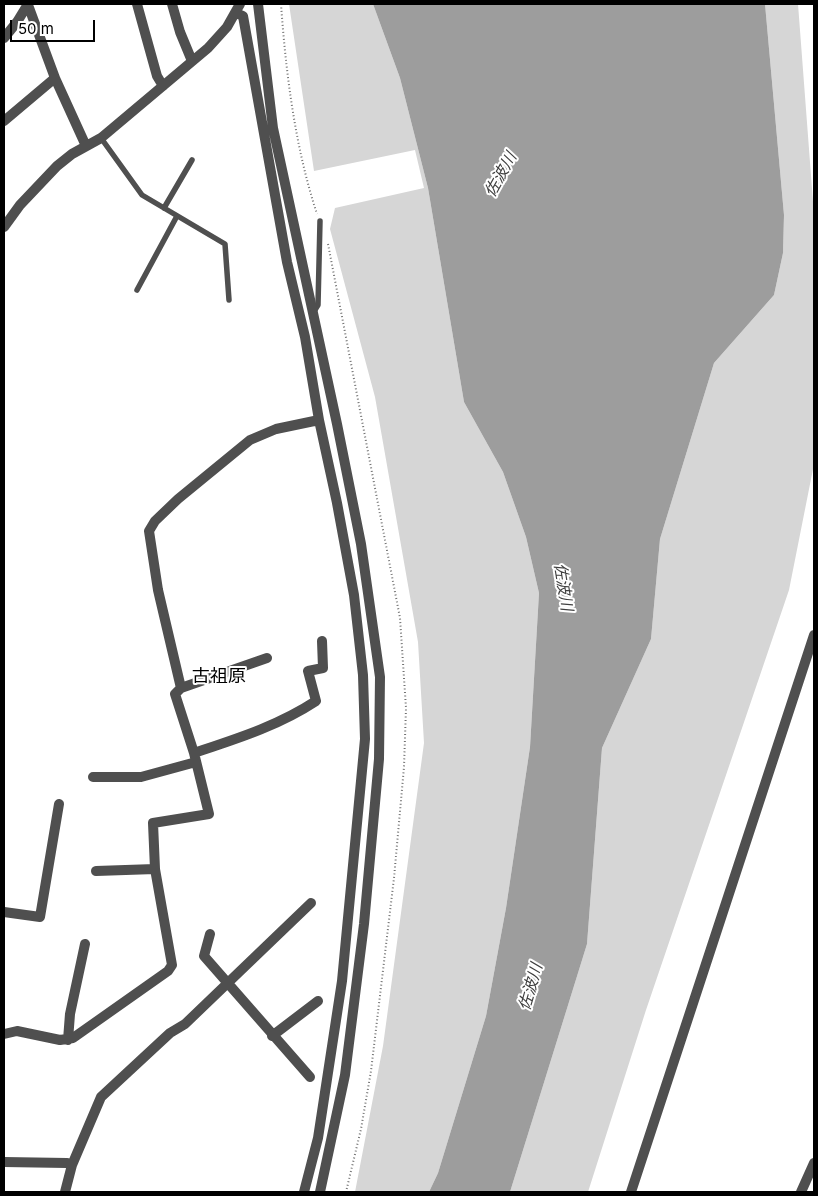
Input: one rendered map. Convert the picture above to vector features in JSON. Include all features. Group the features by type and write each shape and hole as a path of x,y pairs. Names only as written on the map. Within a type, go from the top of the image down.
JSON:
{"street":[{"path":"4,38 28,4"},
{"path":"28,4 54,78 86,146"},
{"path":"137,4 157,76 163,86"},
{"path":"172,4 180,32 192,61"},
{"path":"258,4 273,128 361,544 380,677 379,759 364,924 345,1075 320,1192"},
{"path":"4,227 20,205 57,166 101,138 192,61 227,27 238,8 243,16 287,262 305,337 319,420 337,502 354,595 364,674 365,739 342,981 331,1067 318,1138 304,1192"},
{"path":"4,121 54,78"},
{"path":"181,688 158,590 149,531 155,521 178,499 250,440 276,429 319,420"},
{"path":"631,1192 814,635"},
{"path":"93,777 142,777 257,732 294,715 316,701 308,671 323,668 322,640"},
{"path":"4,1034 24,1032 68,1040 168,971 172,965 155,869 152,822 209,814 195,757 176,694 181,688 267,658"},
{"path":"4,912 40,917 60,804"},
{"path":"96,871 155,869"},
{"path":"69,1191 72,1164 101,1097 170,1033 185,1024 311,904"},
{"path":"210,934 204,956 272,1036 310,1077"},
{"path":"68,1040 70,1014 85,944"},
{"path":"272,1036 318,1001"},
{"path":"4,1162 67,1162 72,1164"},
{"path":"801,1192 814,1163"}],"lane":[{"path":"101,138 142,195 225,244 230,300"},
{"path":"164,208 192,160"},
{"path":"137,290 177,216"},
{"path":"313,313 318,305 320,222"}],"shaded area":[{"path":"289,4 373,4 400,78 428,188 464,402 503,472 526,537 539,593 530,747 506,908 486,1016 438,1173 429,1192 355,1192 383,1046 424,743 418,642 375,397 330,229 335,208 424,188 415,150 314,171"},
{"path":"765,4 798,4 814,215 814,464 789,590 646,1010 588,1192 510,1192 587,944 602,748 651,639 660,539 714,363 774,295 783,253 784,215"}],"water":[{"name":"佐波川","path":"373,4 765,4 784,215 783,253 774,295 714,363 660,539 651,639 602,748 587,944 510,1192 429,1192 438,1173 486,1016 506,908 530,747 539,593 526,537 503,472 464,402 428,188 400,78"}],"district":[{"name":"古祖原","path":"219,677"}]}
